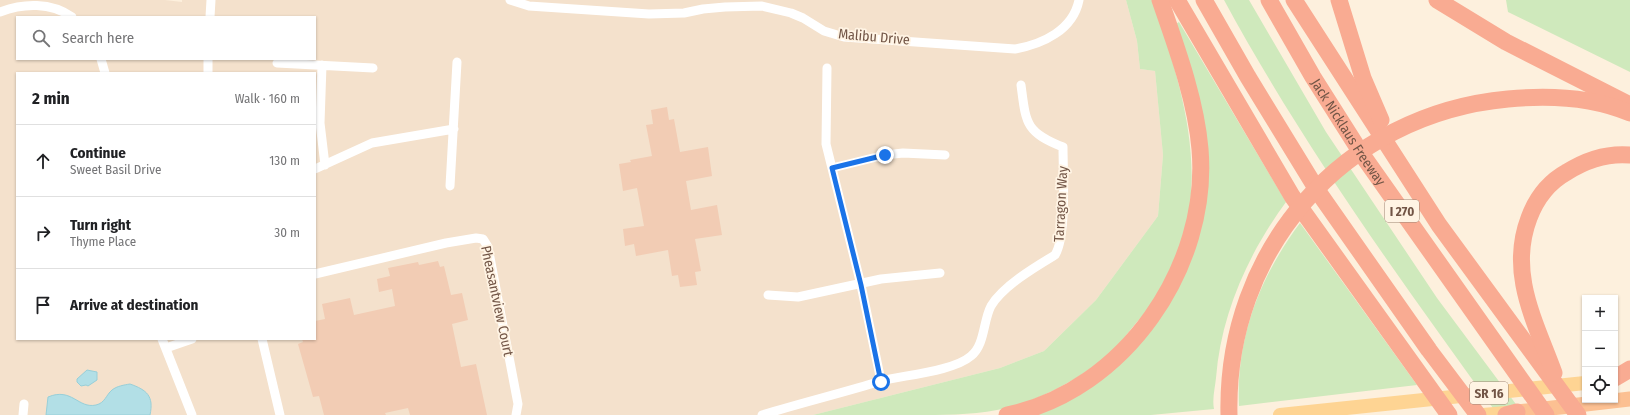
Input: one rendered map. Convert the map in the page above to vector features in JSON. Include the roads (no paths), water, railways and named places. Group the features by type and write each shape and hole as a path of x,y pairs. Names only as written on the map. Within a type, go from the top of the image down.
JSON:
{"highway":[{"path":"1007,415 1044,403 1078,387 1107,365 1135,339 1166,292 1190,243 1199,193 1200,149 1187,89 1160,0"},
{"path":"1177,0 1292,196 1449,415"},
{"path":"1204,0 1252,84 1319,193 1478,415"},
{"name":"Jack Nicklaus Freeway","path":"1269,0 1313,77 1363,156 1546,415"},
{"path":"1294,0 1439,225 1578,415"},
{"path":"1340,0 1363,78 1402,168"},
{"path":"1437,0 1506,42 1630,105"},
{"path":"1229,415 1229,380 1232,355 1242,314 1259,270 1284,230 1311,193 1344,163 1370,145 1396,130 1422,119 1463,106 1490,100 1542,97 1594,102 1630,113"},
{"path":"1562,393 1525,295 1520,255 1526,226 1537,200 1557,178 1581,163 1600,157 1630,154"},
{"path":"1618,377 1630,369"},
{"name":"SR 16","path":"1511,413 1630,399"}],"main road":[{"path":"1618,379 1630,379"},
{"name":"SR 16","path":"1280,415 1582,383"},
{"name":"SR 16","path":"1483,415 1511,413"}],"street":[{"path":"210,16 211,0"},
{"name":"Malibu Drive","path":"510,0 530,6 649,14 684,13 703,8 745,3 791,13 803,18 824,31 844,36 1015,49 1031,46 1045,40 1070,22 1077,8 1078,0"},
{"path":"0,12 16,6 34,5 56,9 70,16"},
{"path":"101,60 105,72"},
{"path":"208,60 208,72"},
{"path":"450,186 457,62"},
{"path":"277,63 373,68"},
{"path":"322,65 320,123 325,165"},
{"path":"762,415 881,382 861,285 826,144 827,68"},
{"name":"Tarragon Way","path":"881,382 945,368 971,356 977,349 991,306 1009,287 1055,255 1059,248 1062,212 1063,147 1051,143 1034,132 1025,119 1021,85"},
{"path":"316,169 372,143 454,129"},
{"path":"832,168 897,154 945,155"},
{"name":"Pheasantview Court","path":"316,274 446,243 476,238 483,239 488,247 518,404 516,415"},
{"path":"768,295 798,297 904,275 940,273"},
{"path":"162,340 192,415"},
{"path":"166,348 189,340"},
{"path":"262,340 280,415"},
{"path":"23,415 24,404"}],"water":[{"path":"87,370 97,372 97,380 88,386 81,386 77,382 77,379"},
{"path":"130,384 145,391 150,398 150,415 46,415 48,397 56,395 69,396 84,404 96,405 101,403 114,389"}]}
